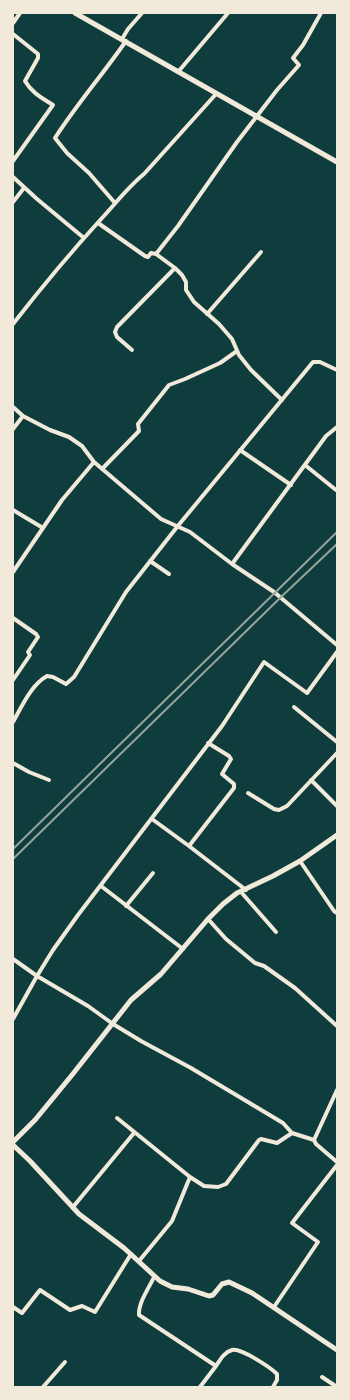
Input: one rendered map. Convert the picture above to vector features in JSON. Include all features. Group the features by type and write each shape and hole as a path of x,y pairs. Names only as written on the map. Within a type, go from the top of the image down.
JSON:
{"street":[{"path":"13,23 20,13"},
{"path":"75,13 337,162"},
{"path":"115,203 89,173 67,153 55,138 71,113 107,69 124,40 128,29 142,13"},
{"path":"178,72 228,13"},
{"path":"156,254 178,226 237,142 277,90 299,65 293,58 303,45 321,13"},
{"path":"13,34 38,54 38,58 25,82 37,95 53,105 13,161"},
{"path":"13,324 84,238 115,203 149,169 216,94"},
{"path":"13,177 84,238"},
{"path":"13,202 24,188"},
{"path":"98,223 145,256 148,257 151,253 156,254 175,268 186,282 186,290 197,305 232,339 237,352 251,370 282,400"},
{"path":"207,314 261,252"},
{"path":"132,350 117,336 115,332 117,327 175,268"},
{"path":"102,469 139,431 138,424 169,385 185,380 220,363 237,352"},
{"path":"13,722 32,690 43,678 47,676 53,677 66,684 74,677 126,592 177,526 313,362 320,362 337,370"},
{"path":"13,407 23,416 50,430 69,437 82,446 94,462 161,519 190,532 232,564 274,592 337,645"},
{"path":"13,428 23,416"},
{"path":"232,564 326,436 337,426"},
{"path":"240,450 291,485"},
{"path":"13,572 62,500 94,462"},
{"path":"305,465 336,490"},
{"path":"13,510 43,528"},
{"path":"150,562 169,574"},
{"path":"13,618 38,637 28,652 30,655 13,680"},
{"path":"13,1019 53,950 222,726 264,662 307,692 337,652"},
{"path":"294,707 337,742"},
{"path":"189,846 234,788 234,784 222,774 231,759 229,756 208,743"},
{"path":"248,793 274,809 279,810 287,806 337,753"},
{"path":"13,762 29,772 49,780"},
{"path":"311,780 337,806"},
{"path":"152,819 189,846 243,891 276,932"},
{"path":"337,836 300,861 243,891 223,904 208,919 161,974 131,1000 35,1120 13,1143 78,1214 139,1261 154,1277 172,1287 188,1289 209,1296 213,1295 222,1284 229,1282 252,1293 337,1350"},
{"path":"300,861 334,911 337,913"},
{"path":"126,906 153,873"},
{"path":"101,886 183,949"},
{"path":"208,919 226,940 255,963 264,966 295,988 337,1025"},
{"path":"13,959 37,976 88,1006 141,1042 244,1098 283,1123 292,1133 314,1140 316,1144 337,1162"},
{"path":"314,1140 337,1090"},
{"path":"117,1118 190,1177 204,1186 218,1187 226,1184 259,1140 277,1143 292,1133"},
{"path":"73,1208 134,1133"},
{"path":"274,1307 318,1242 292,1223 337,1165"},
{"path":"139,1261 172,1221 190,1177"},
{"path":"13,1307 22,1313 40,1290 70,1310 82,1306 94,1312 130,1254"},
{"path":"154,1277 138,1311 139,1315 216,1366"},
{"path":"200,1387 225,1354 230,1350 243,1352 277,1374 277,1380 273,1387"},
{"path":"43,1387 65,1362"},
{"path":"322,1377 337,1387"}],"railway":[{"path":"13,849 337,532"},
{"path":"13,859 337,544"}]}
